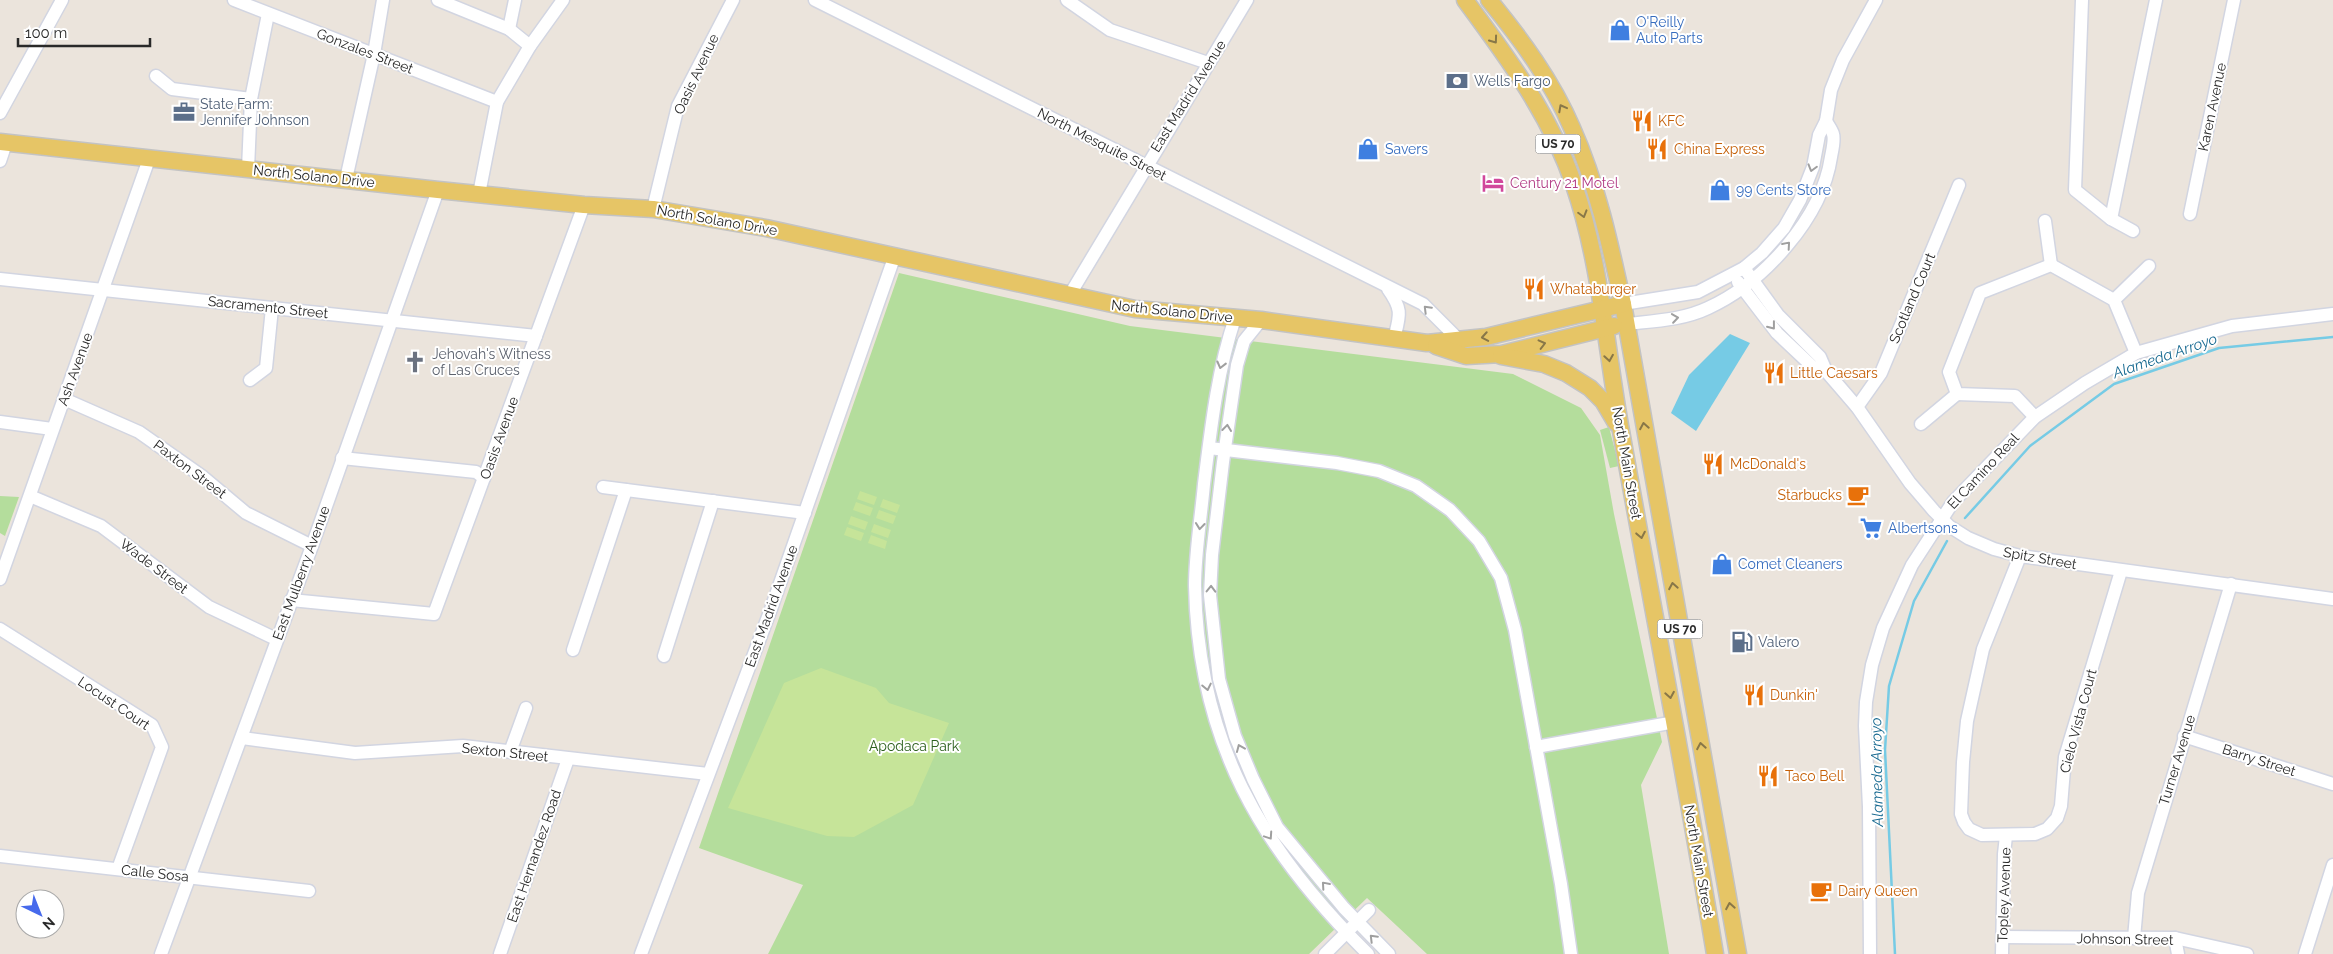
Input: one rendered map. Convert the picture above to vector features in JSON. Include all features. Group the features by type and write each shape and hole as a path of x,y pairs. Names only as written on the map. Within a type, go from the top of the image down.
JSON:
{"main road":[{"name":"North Main Street","path":"1465,0 1529,89 1555,136 1574,184 1591,243 1621,430 1715,954"},
{"name":"North Main Street","path":"1489,0 1518,36 1548,80 1572,127 1605,222 1627,324 1738,954"},
{"name":"North Solano Drive","path":"3,143 584,205 653,209 766,228 895,255 1068,296 1135,309 1261,320 1427,343 1466,356 1494,354 1627,324"},
{"name":"North Solano Drive","path":"1427,343 1486,337 1623,304"},
{"path":"1494,354 1544,364 1566,373 1590,388 1603,401 1621,430"},
{"path":"1691,814 1702,825 1713,877 1720,885 1726,885"}],"street":[{"path":"0,113 62,0"},
{"name":"Gonzales Street","path":"234,0 497,102"},
{"path":"346,180 374,54 383,0"},
{"path":"438,0 510,28 530,46"},
{"path":"510,28 515,0"},
{"path":"479,194 497,102 530,46 563,0"},
{"name":"Oasis Avenue","path":"653,209 678,106 733,0"},
{"name":"North Mesquite Street","path":"815,0 832,4 1388,288 1423,304 1459,340"},
{"path":"1066,0 1110,30 1208,63"},
{"name":"East Madrid Avenue","path":"1068,296 1247,0"},
{"path":"1623,304 1698,292 1744,268 1762,253 1784,228 1800,200 1813,167 1819,135 1826,121 1831,90 1843,60 1876,0"},
{"path":"2082,0 2075,190 2111,219 2133,231"},
{"path":"2111,219 2156,0"},
{"name":"Karen Avenue","path":"2190,214 2234,0"},
{"path":"248,169 251,99 268,14"},
{"path":"156,76 172,89 251,99"},
{"path":"1627,324 1685,316 1708,309 1742,288 1766,269 1792,241 1812,208 1829,171 1834,136 1826,121"},
{"path":"0,161 3,143"},
{"name":"Ash Avenue","path":"0,579 149,159"},
{"name":"Scotland Court","path":"1856,407 1881,373 1959,185"},
{"name":"East Mulberry Avenue","path":"160,954 312,546 438,190"},
{"name":"Oasis Avenue","path":"291,600 434,614 584,205"},
{"path":"2045,221 2051,265"},
{"name":"East Madrid Avenue","path":"641,954 771,609 895,255"},
{"path":"2051,265 2114,300 2136,353"},
{"path":"1957,394 1949,372 1980,293 2051,265"},
{"path":"2114,300 2149,266"},
{"name":"Spitz Street","path":"1744,268 1778,315 1820,357 1826,371 1856,407 1910,483 1941,518 1968,538 1994,549 2020,556 2333,599"},
{"name":"Spitz Street","path":"1732,275 1777,333 1814,368 1826,371"},
{"name":"Sacramento Street","path":"0,279 536,336"},
{"path":"1388,288 1398,302 1400,316 1394,339"},
{"path":"250,380 266,368 272,308"},
{"name":"El Camino Real","path":"1870,954 1869,807 1865,726 1866,702 1872,665 1883,628 1904,581 1941,518 1979,472 2035,417 2085,383 2136,353 2232,326 2333,314"},
{"path":"1234,318 1218,374 1195,584 1202,661 1218,732 1248,802 1259,822 1284,858 1346,933 1368,954"},
{"path":"1261,320 1244,341 1239,357 1224,448 1212,555 1210,595 1219,679 1235,736 1277,827 1357,922 1389,954"},
{"path":"1921,424 1957,394 2015,396 2035,417"},
{"name":"Paxton Street","path":"64,399 139,432 203,476 246,513 312,546"},
{"path":"0,422 52,429"},
{"path":"1209,448 1224,448 1337,462 1379,471 1416,486 1450,510 1479,541 1501,578 1515,630 1561,884 1571,954"},
{"path":"342,458 476,472 484,478"},
{"path":"603,487 805,513"},
{"path":"573,650 626,490"},
{"name":"Wade Street","path":"30,496 101,526 209,607 276,639"},
{"path":"664,656 713,501"},
{"name":"Cielo Vista Court","path":"2020,556 1993,620 1978,665 1967,721 1962,762 1961,809 1964,822 1969,829 1977,834 2006,836 2039,833 2051,826 2059,814 2065,757 2121,571"},
{"name":"Turner Avenue","path":"2134,938 2138,894 2231,584"},
{"name":"Locust Court","path":"0,629 152,726 162,747 118,869"},
{"path":"1202,661 1216,660"},
{"path":"510,752 526,708"},
{"path":"1536,747 1674,722"},
{"name":"Barry Street","path":"2184,736 2333,784"},
{"name":"Sexton Street","path":"242,738 355,753 463,746 708,774"},
{"name":"East Hernandez Road","path":"500,954 568,759"},
{"path":"1248,802 1261,795"},
{"name":"Topley Avenue","path":"2002,954 2006,836"},
{"name":"Calle Sosa","path":"0,856 190,876 309,891"},
{"path":"2305,954 2333,865"},
{"path":"1325,954 1369,910"},
{"name":"Johnson Street","path":"2002,937 2175,938 2247,954"},
{"path":"2175,938 2178,954"}],"green space":[{"name":"Apodaca Park","path":"899,273 1130,326 1513,374 1581,408 1600,435 1614,514 1662,742 1641,785 1669,954 1427,954 1367,898 1309,954 768,954 803,885 699,848"},
{"path":"1609,427 1619,466 1610,468 1600,430"},
{"path":"860,491 877,497 874,505 857,499"},
{"path":"0,496 19,497 5,536 0,533"},
{"path":"883,499 900,505 897,513 880,507"},
{"path":"856,502 873,508 870,516 853,510"},
{"path":"879,510 896,516 893,524 876,518"},
{"path":"851,516 868,522 865,530 848,524"},
{"path":"874,524 891,530 888,538 871,532"},
{"path":"847,527 864,533 861,541 844,535"},
{"path":"871,535 887,541 885,549 868,543"},
{"name":"Apodaca Park","path":"821,668 876,688 889,703 949,723 913,805 854,837 827,836 728,808 784,683"}],"water":[{"path":"1730,334 1750,343 1696,431 1671,413 1689,375"}],"waterway":[{"name":"Alameda Arroyo","path":"1965,518 2030,446 2114,384 2219,348 2333,337"},
{"name":"Alameda Arroyo","path":"1895,954 1885,750 1889,686 1914,601 1947,541"}],"place":[{"name":"O'Reilly Auto Parts","path":"1620,30"},
{"name":"Wells Fargo","path":"1457,81"},
{"name":"State Farm: Jennifer Johnson","path":"184,112"},
{"name":"KFC","path":"1642,121"},
{"name":"Savers","path":"1368,149"},
{"name":"China Express","path":"1657,149"},
{"name":"Century 21 Motel","path":"1493,183"},
{"name":"99 Cents Store","path":"1720,190"},
{"name":"Whataburger","path":"1534,289"},
{"name":"Jehovah's Witness of Las Cruces","path":"415,362"},
{"name":"Little Caesars","path":"1774,373"},
{"name":"McDonald's","path":"1713,464"},
{"name":"Starbucks","path":"1858,495"},
{"name":"Albertsons","path":"1871,528"},
{"name":"Comet Cleaners","path":"1722,564"},
{"name":"Valero","path":"1742,642"},
{"name":"Dunkin'","path":"1754,695"},
{"name":"Taco Bell","path":"1768,776"},
{"name":"Dairy Queen","path":"1821,891"}]}
